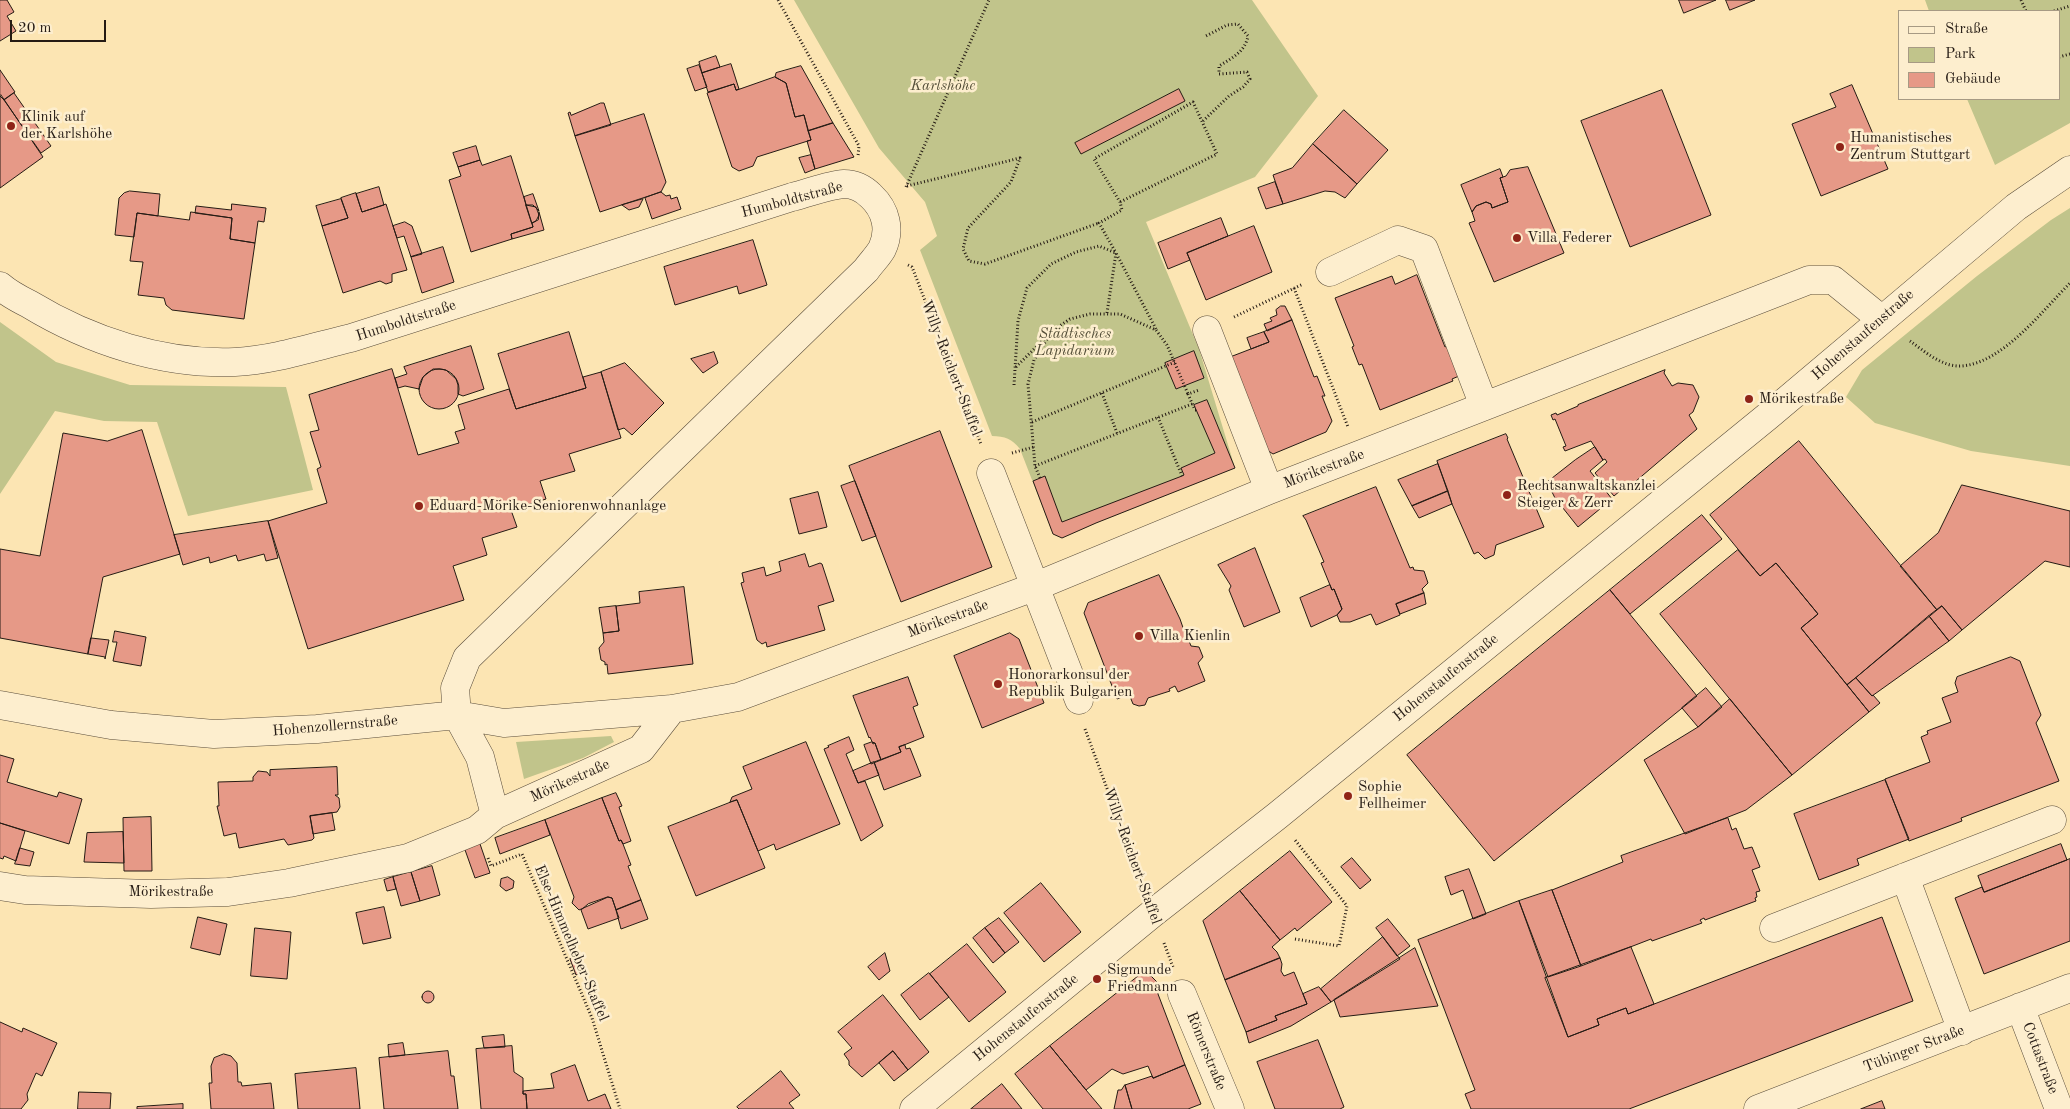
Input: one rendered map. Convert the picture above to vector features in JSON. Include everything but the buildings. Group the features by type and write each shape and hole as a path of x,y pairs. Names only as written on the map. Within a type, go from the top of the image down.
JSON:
{"street":[{"name":"Hohenstaufenstraße","path":"914,1109 1153,913 1276,816 1768,416 2016,207 2070,170"},
{"name":"Humboldtstraße","path":"0,286 56,321 119,346 177,359 235,362 276,356 351,338 816,191 844,184 857,186 876,201 887,221 886,235 882,249 866,270 467,658 455,688 457,715 480,757 486,822"},
{"path":"1330,272 1398,240 1424,249 1484,406"},
{"name":"Mörikestraße","path":"0,886 25,890 142,894 228,892 289,883 408,858 641,749 672,709 738,696 1034,587 1269,490 1809,280 1833,280 1881,319"},
{"path":"1207,330 1269,490"},
{"path":"992,473 1034,587 1080,700"},
{"name":"Hohenzollernstraße","path":"0,705 111,725 214,734 317,730 457,715 504,723 672,709"},
{"path":"1774,928 2052,820"},
{"path":"1905,877 1962,1031"},
{"name":"Tübinger Straße","path":"1758,1109 2070,988"},
{"name":"Römerstraße","path":"1182,994 1230,1109"},
{"name":"Cottastraße","path":"2020,1007 2059,1109"}],"path":[{"path":"778,0 859,146"},
{"path":"918,159 989,0"},
{"path":"2057,10 2070,6"},
{"path":"1203,122 1229,96 1250,79 1247,72 1220,74 1219,66 1233,58 1246,46 1248,36 1238,24 1227,25 1204,37"},
{"path":"907,186 1020,158 1011,182 968,228 963,249 970,261 985,264 1099,222 1122,210 1120,202 1094,159 1193,102 1217,154 1120,202"},
{"path":"1099,222 1156,330 1167,345 1196,410"},
{"path":"1014,385 1018,321 1027,288 1051,264 1076,252 1099,246 1116,253"},
{"path":"1107,313 1116,253"},
{"name":"Willy-Reichert-Staffel","path":"912,267 981,444 988,444"},
{"path":"1910,341 1936,359 1960,366 1983,361 2003,349 2070,283"},
{"path":"1207,330 1294,288 1359,456"},
{"path":"1016,368 1052,331 1070,319 1090,314 1120,314 1156,330"},
{"path":"1040,478 1035,466 1028,384 1034,360 1052,331"},
{"path":"1032,422 1175,362"},
{"path":"1188,394 1200,390"},
{"path":"1102,392 1117,433"},
{"path":"1035,466 1192,404"},
{"path":"1158,418 1182,476"},
{"path":"1011,453 1034,447"},
{"name":"Willy-Reichert-Staffel","path":"1084,728 1182,994"},
{"path":"1276,816 1347,906 1339,946 1295,939"},
{"name":"Else-Himmelheber-Staffel","path":"486,822 491,866 522,854 592,1018 620,1109"}],"green space":[{"name":"Städtisches Lapidarium","path":"794,0 1252,0 1318,96 1255,177 1146,222 1199,349 1235,468 1062,538 1053,534 1020,449 1008,439 992,436 920,250 937,236 925,202 879,148"},
{"path":"1925,0 2070,0 2070,123 1995,165 1967,100 2060,100 2060,10 1929,10"},
{"path":"2070,208 2070,466 1971,451 1875,423 1846,397 1862,370 1977,276 2051,220"},
{"path":"0,322 56,362 130,385 286,387 313,490 188,516 157,422 104,421 55,411 0,494"},
{"path":"611,736 614,742 583,758 524,779 516,742"}],"place":[{"name":"Klinik auf der Karlshöhe","path":"11,126"},
{"name":"Humanistisches Zentrum Stuttgart","path":"1840,147"},
{"name":"Villa Federer","path":"1517,238"},
{"name":"Mörikestraße","path":"1749,399"},
{"name":"Rechtsanwaltskanzlei Steiger & Zerr","path":"1507,495"},
{"name":"Eduard-Mörike-Seniorenwohnanlage","path":"419,506"},
{"name":"Villa Kienlin","path":"1139,636"},
{"name":"Honorarkonsul der Republik Bulgarien","path":"998,684"},
{"name":"Sophie Fellheimer","path":"1348,796"},
{"name":"Sigmunde Friedmann","path":"1097,979"}],"park label":[{"name":"Karlshöhe","path":"943,86"}]}
